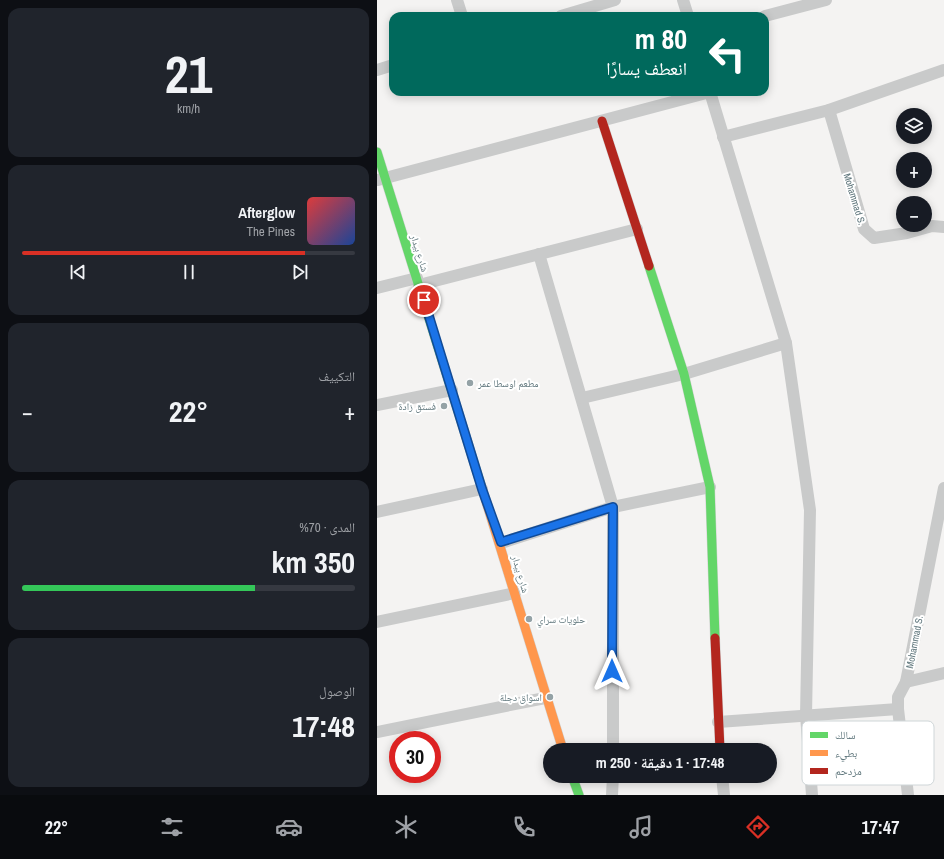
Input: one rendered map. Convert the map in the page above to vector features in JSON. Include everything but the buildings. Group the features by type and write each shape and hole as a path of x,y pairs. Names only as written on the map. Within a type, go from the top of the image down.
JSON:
{"main road":[{"path":"602,121 684,374 710,487 717,722 719,743"},
{"name":"شارع بيدار","path":"377,152 381,180 418,282 482,489 501,542 545,698 561,743"},
{"path":"575,783 579,795"}],"street":[{"path":"457,0 461,12"},
{"path":"574,12 615,0"},
{"path":"683,0 687,12"},
{"path":"769,15 802,3 826,0"},
{"path":"377,70 389,66"},
{"path":"723,137 829,110 944,70"},
{"path":"381,180 695,96"},
{"path":"711,96 786,343 811,510 806,721"},
{"name":"Mohammad S.","path":"829,110 864,229 874,238 907,233 932,226 944,227"},
{"path":"377,288 418,282 539,254 637,229"},
{"path":"539,254 613,507 613,743"},
{"path":"582,398 684,374 786,343"},
{"path":"377,405 452,390"},
{"path":"501,542 613,507 710,487"},
{"name":"Mohammad S.","path":"899,721 898,697 907,682 940,532 944,488"},
{"path":"377,512 482,489"},
{"path":"377,622 515,593"},
{"path":"907,682 944,673"},
{"path":"377,732 545,698"},
{"path":"717,722 898,709"},
{"path":"612,795 613,783"},
{"path":"723,783 724,795"},
{"path":"811,785 812,795"},
{"name":"Mohammad S.","path":"907,785 908,795"}],"traffic: fast":[{"path":"377,152 481,485"},
{"path":"649,266 684,374 710,487 715,638"},
{"path":"575,783 579,795"}],"traffic: slow":[{"path":"481,485 561,743"}],"traffic: jam":[{"path":"602,121 649,266"},
{"path":"715,638 720,743"}],"place":[{"name":"مطعم اوسطا عمر","path":"470,383"},
{"name":"فستق زادة","path":"444,406"},
{"name":"حلويات سراي","path":"529,619"},
{"name":"اسواق دجلة","path":"550,697"}],"route":[{"path":"424,300 482,489 501,542 613,507 612,671"}]}
